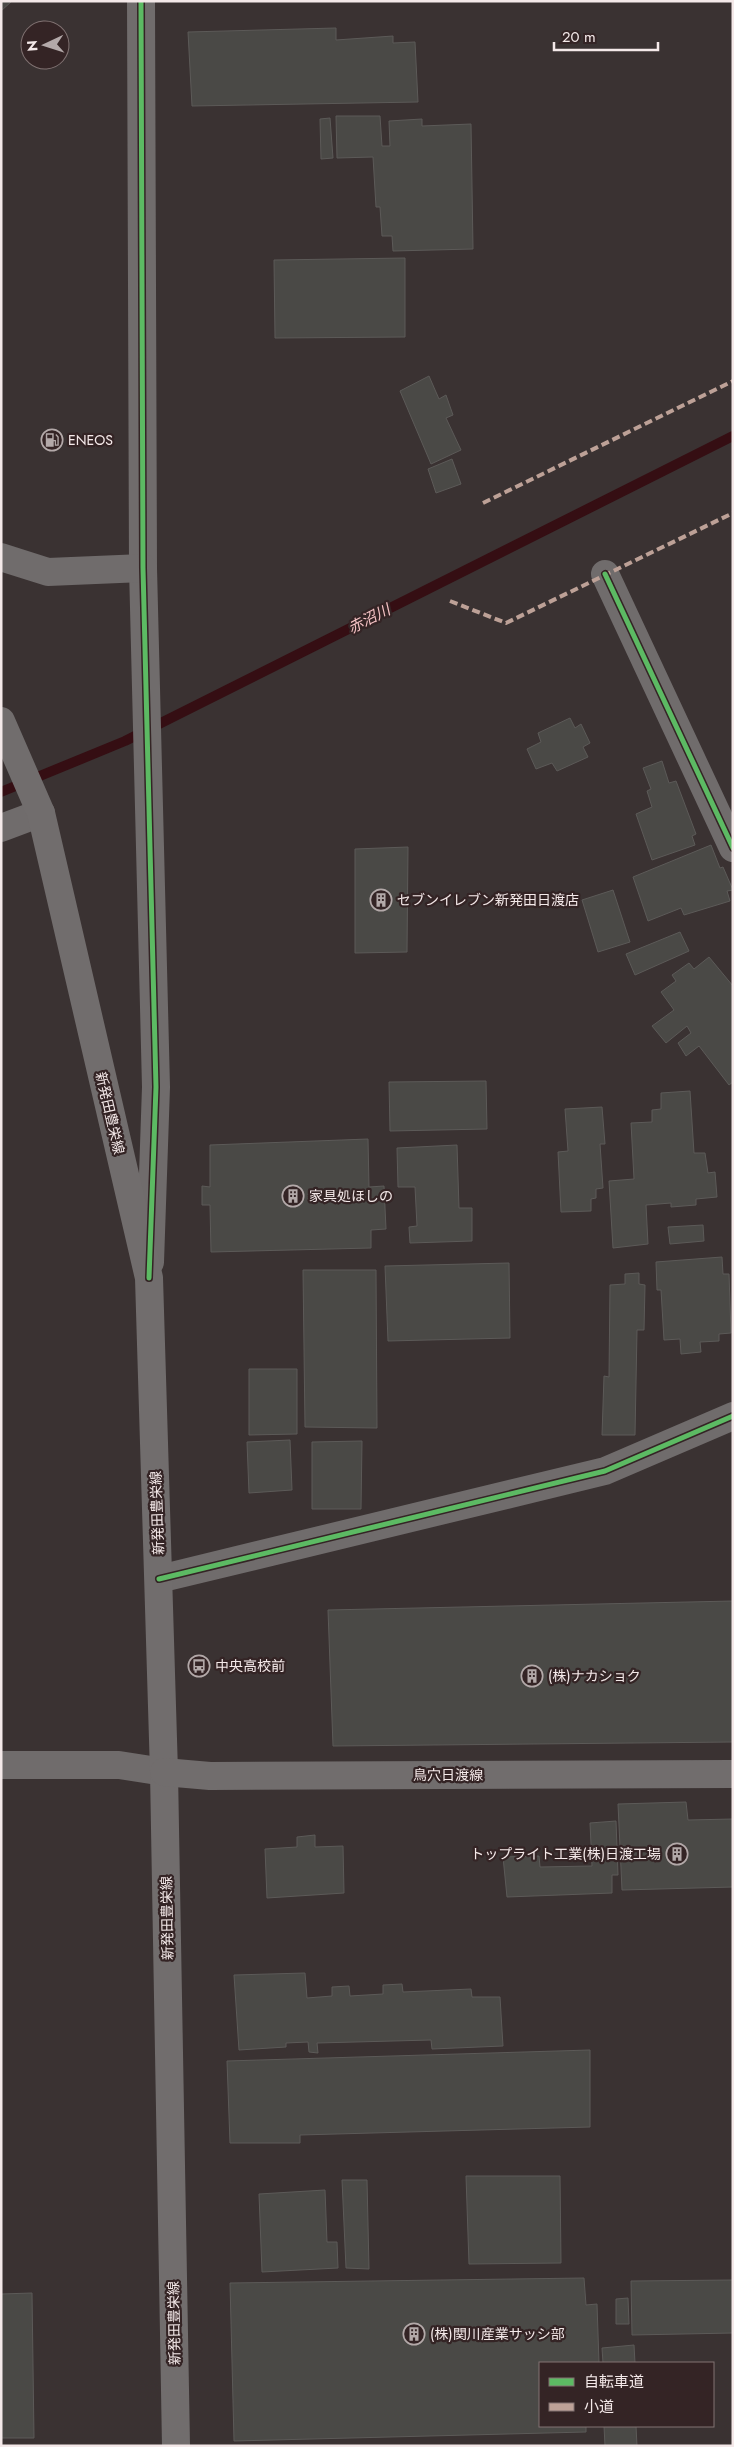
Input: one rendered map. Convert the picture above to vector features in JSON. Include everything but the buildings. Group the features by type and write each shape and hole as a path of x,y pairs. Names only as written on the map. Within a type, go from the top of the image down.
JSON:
{"main road":[{"name":"新発田豊栄線","path":"1,721 41,813 149,1278 164,1772 176,2446"},
{"name":"鳥穴日渡線","path":"164,1772 210,1776 733,1774"}],"street":[{"path":"141,1 143,568 156,1087 149,1278"},
{"path":"1,557 48,572 143,568"},
{"path":"605,574 731,838"},
{"path":"1,828 41,813"},
{"path":"159,1580 605,1471 733,1416"},
{"path":"1,1765 118,1765 164,1772"}],"waterway":[{"name":"赤沼川","path":"1,792 125,741 733,436"}],"marked path":[{"path":"483,503 733,381"},
{"path":"450,601 506,623 733,513"}],"cycle path":[{"path":"141,1 143,568 156,1087 149,1278"},
{"path":"605,574 733,848"},
{"path":"159,1579 605,1471 733,1416"}],"place":[{"name":"ENEOS","path":"52,440"},
{"name":"セブンイレブン新発田日渡店","path":"381,900"},
{"name":"家具処ほしの","path":"293,1196"},
{"name":"中央高校前","path":"199,1666"},
{"name":"(株)ナカショク","path":"532,1676"},
{"name":"トップライト工業(株)日渡工場","path":"677,1854"},
{"name":"(株)関川産業サッシ部","path":"414,2334"}]}
